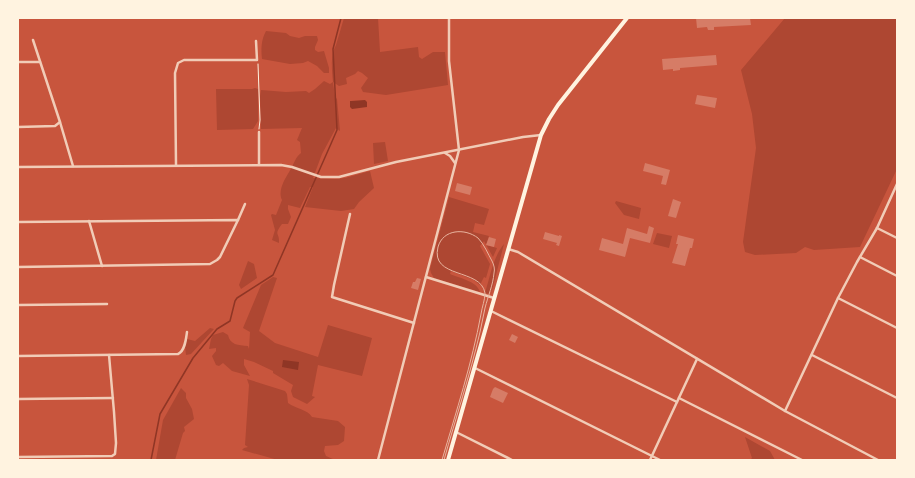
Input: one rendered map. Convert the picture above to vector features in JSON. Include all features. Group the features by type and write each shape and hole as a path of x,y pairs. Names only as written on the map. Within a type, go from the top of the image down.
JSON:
{"main road":[{"path":"448,460 541,135 558,105 627,18"}],"street":[{"path":"378,460 459,150 449,60 449,18"},
{"path":"33,40 73,166"},
{"path":"176,165 175,73 178,63 184,60 257,60 256,41"},
{"path":"18,62 40,62"},
{"path":"18,126 54,126 60,122"},
{"path":"258,132 259,164"},
{"path":"18,166 259,164 287,165 321,177 346,176 377,166 523,137 541,135"},
{"path":"445,152 455,163"},
{"path":"785,411 838,298 876,228 897,184"},
{"path":"18,267 210,264 217,260 245,204"},
{"path":"350,214 332,295 334,298 414,323"},
{"path":"18,222 238,220"},
{"path":"89,221 102,266"},
{"path":"876,228 897,238"},
{"path":"508,249 518,252 785,411 878,460"},
{"path":"860,257 897,276"},
{"path":"426,277 494,298"},
{"path":"838,298 897,328"},
{"path":"18,305 107,304"},
{"path":"490,311 677,402"},
{"path":"18,356 178,354 183,350 187,332"},
{"path":"18,457 112,456 115,454 113,398 109,355"},
{"path":"812,355 897,398"},
{"path":"650,460 697,359"},
{"path":"474,368 660,460"},
{"path":"18,399 113,398"},
{"path":"679,398 802,460"},
{"path":"456,432 512,460"}],"path":[{"path":"257,60 260,120 258,132"}],"shaded area":[{"path":"344,18 378,18 380,52 418,47 419,57 422,59 433,52 445,52 448,85 386,95 363,92 361,88 368,78 358,71 346,78 347,84 339,86 333,82 333,53"},
{"path":"785,18 897,18 897,169 860,247 814,250 805,247 796,253 755,255 745,252 743,242 756,148 752,114 741,70"},
{"path":"266,31 286,33 290,36 299,38 305,36 317,36 318,40 315,50 318,52 324,51 329,73 324,73 317,66 308,61 290,64 262,59 263,38"},
{"path":"324,81 330,84 333,82 335,97 337,99 340,131 336,128 322,154 313,178 345,178 370,171 374,188 359,202 354,209 341,211 305,207 313,187 310,187 300,208 288,205 291,217 288,224 282,224 277,232 279,243 272,240 275,230 271,215 276,215 282,200 281,191 283,183 296,159 301,153 300,142 297,140 302,128 261,129 261,90 286,92 306,91 309,93"},
{"path":"216,89 258,89 258,121 253,129 217,130"},
{"path":"365,100 367,102 367,107 352,109 350,107 350,101"},
{"path":"385,142 388,161 374,164 373,143"},
{"path":"449,197 489,209 484,225 475,223 473,232 489,236 486,245 484,241 480,246 490,264 486,278 484,277 480,285 474,280 451,271 450,274 472,283 480,292 434,278 431,273 430,269"},
{"path":"616,201 641,208 639,219 624,215 615,203"},
{"path":"657,233 672,236 669,248 653,244"},
{"path":"504,244 491,294 492,286 489,294 485,293 494,261"},
{"path":"486,245 497,248 493,257"},
{"path":"248,261 254,264 257,278 241,289 239,285"},
{"path":"273,277 277,278 259,331 275,343 318,357 328,325 372,338 362,376 318,365 312,396 315,397 307,404 293,397 291,391 293,385 273,373 273,371 254,362 244,359 244,365 250,376 232,371 223,363 219,366 216,365 212,356 216,351 216,348 209,349 213,335 223,332 228,335 233,343 248,346 249,349 250,332 243,328 261,285"},
{"path":"210,328 214,329 191,354 186,355 185,346 187,339 195,341"},
{"path":"283,360 299,362 298,370 282,367"},
{"path":"247,379 285,391 287,394 288,403 291,405 307,412 312,417 338,421 345,427 344,441 338,445 325,446 324,451 326,456 335,460 278,460 242,450 248,447 245,445 249,385"},
{"path":"181,388 186,393 186,398 192,409 194,419 184,427 185,431 183,433 175,460 156,460 163,420"},
{"path":"745,437 770,451 775,460 750,460 752,458"}],"building":[{"path":"696,18 750,18 751,25 714,27 714,30 708,30 707,27 697,28"},
{"path":"716,55 717,65 680,68 680,70 673,71 673,69 663,70 662,59"},
{"path":"697,95 717,98 715,108 695,104"},
{"path":"645,163 670,170 666,185 661,184 663,176 643,171"},
{"path":"457,183 472,187 470,195 455,191"},
{"path":"673,199 681,202 676,218 668,216"},
{"path":"649,226 654,228 650,243 630,238 625,257 599,250 602,238 623,244 627,228 647,234"},
{"path":"545,232 562,236 559,246 556,245 557,243 543,239"},
{"path":"678,235 694,239 685,266 672,263 678,244 676,244"},
{"path":"489,237 496,239 494,247 486,245"},
{"path":"417,278 421,279 418,290 411,288 413,282 415,282"},
{"path":"512,334 518,337 515,343 509,340"},
{"path":"495,387 508,393 503,403 490,397"}],"waterway":[{"path":"151,460 160,414 193,358 217,329 230,321 237,298 273,275 337,130 333,49 341,18"}],"tram line":[{"path":"442,460 468,369 485,296 482,285 475,280 448,269 441,264 438,257 438,247 441,241 449,234 461,232 473,235 480,240 493,262 494,272 493,282 485,308 472,364 444,460"}]}
